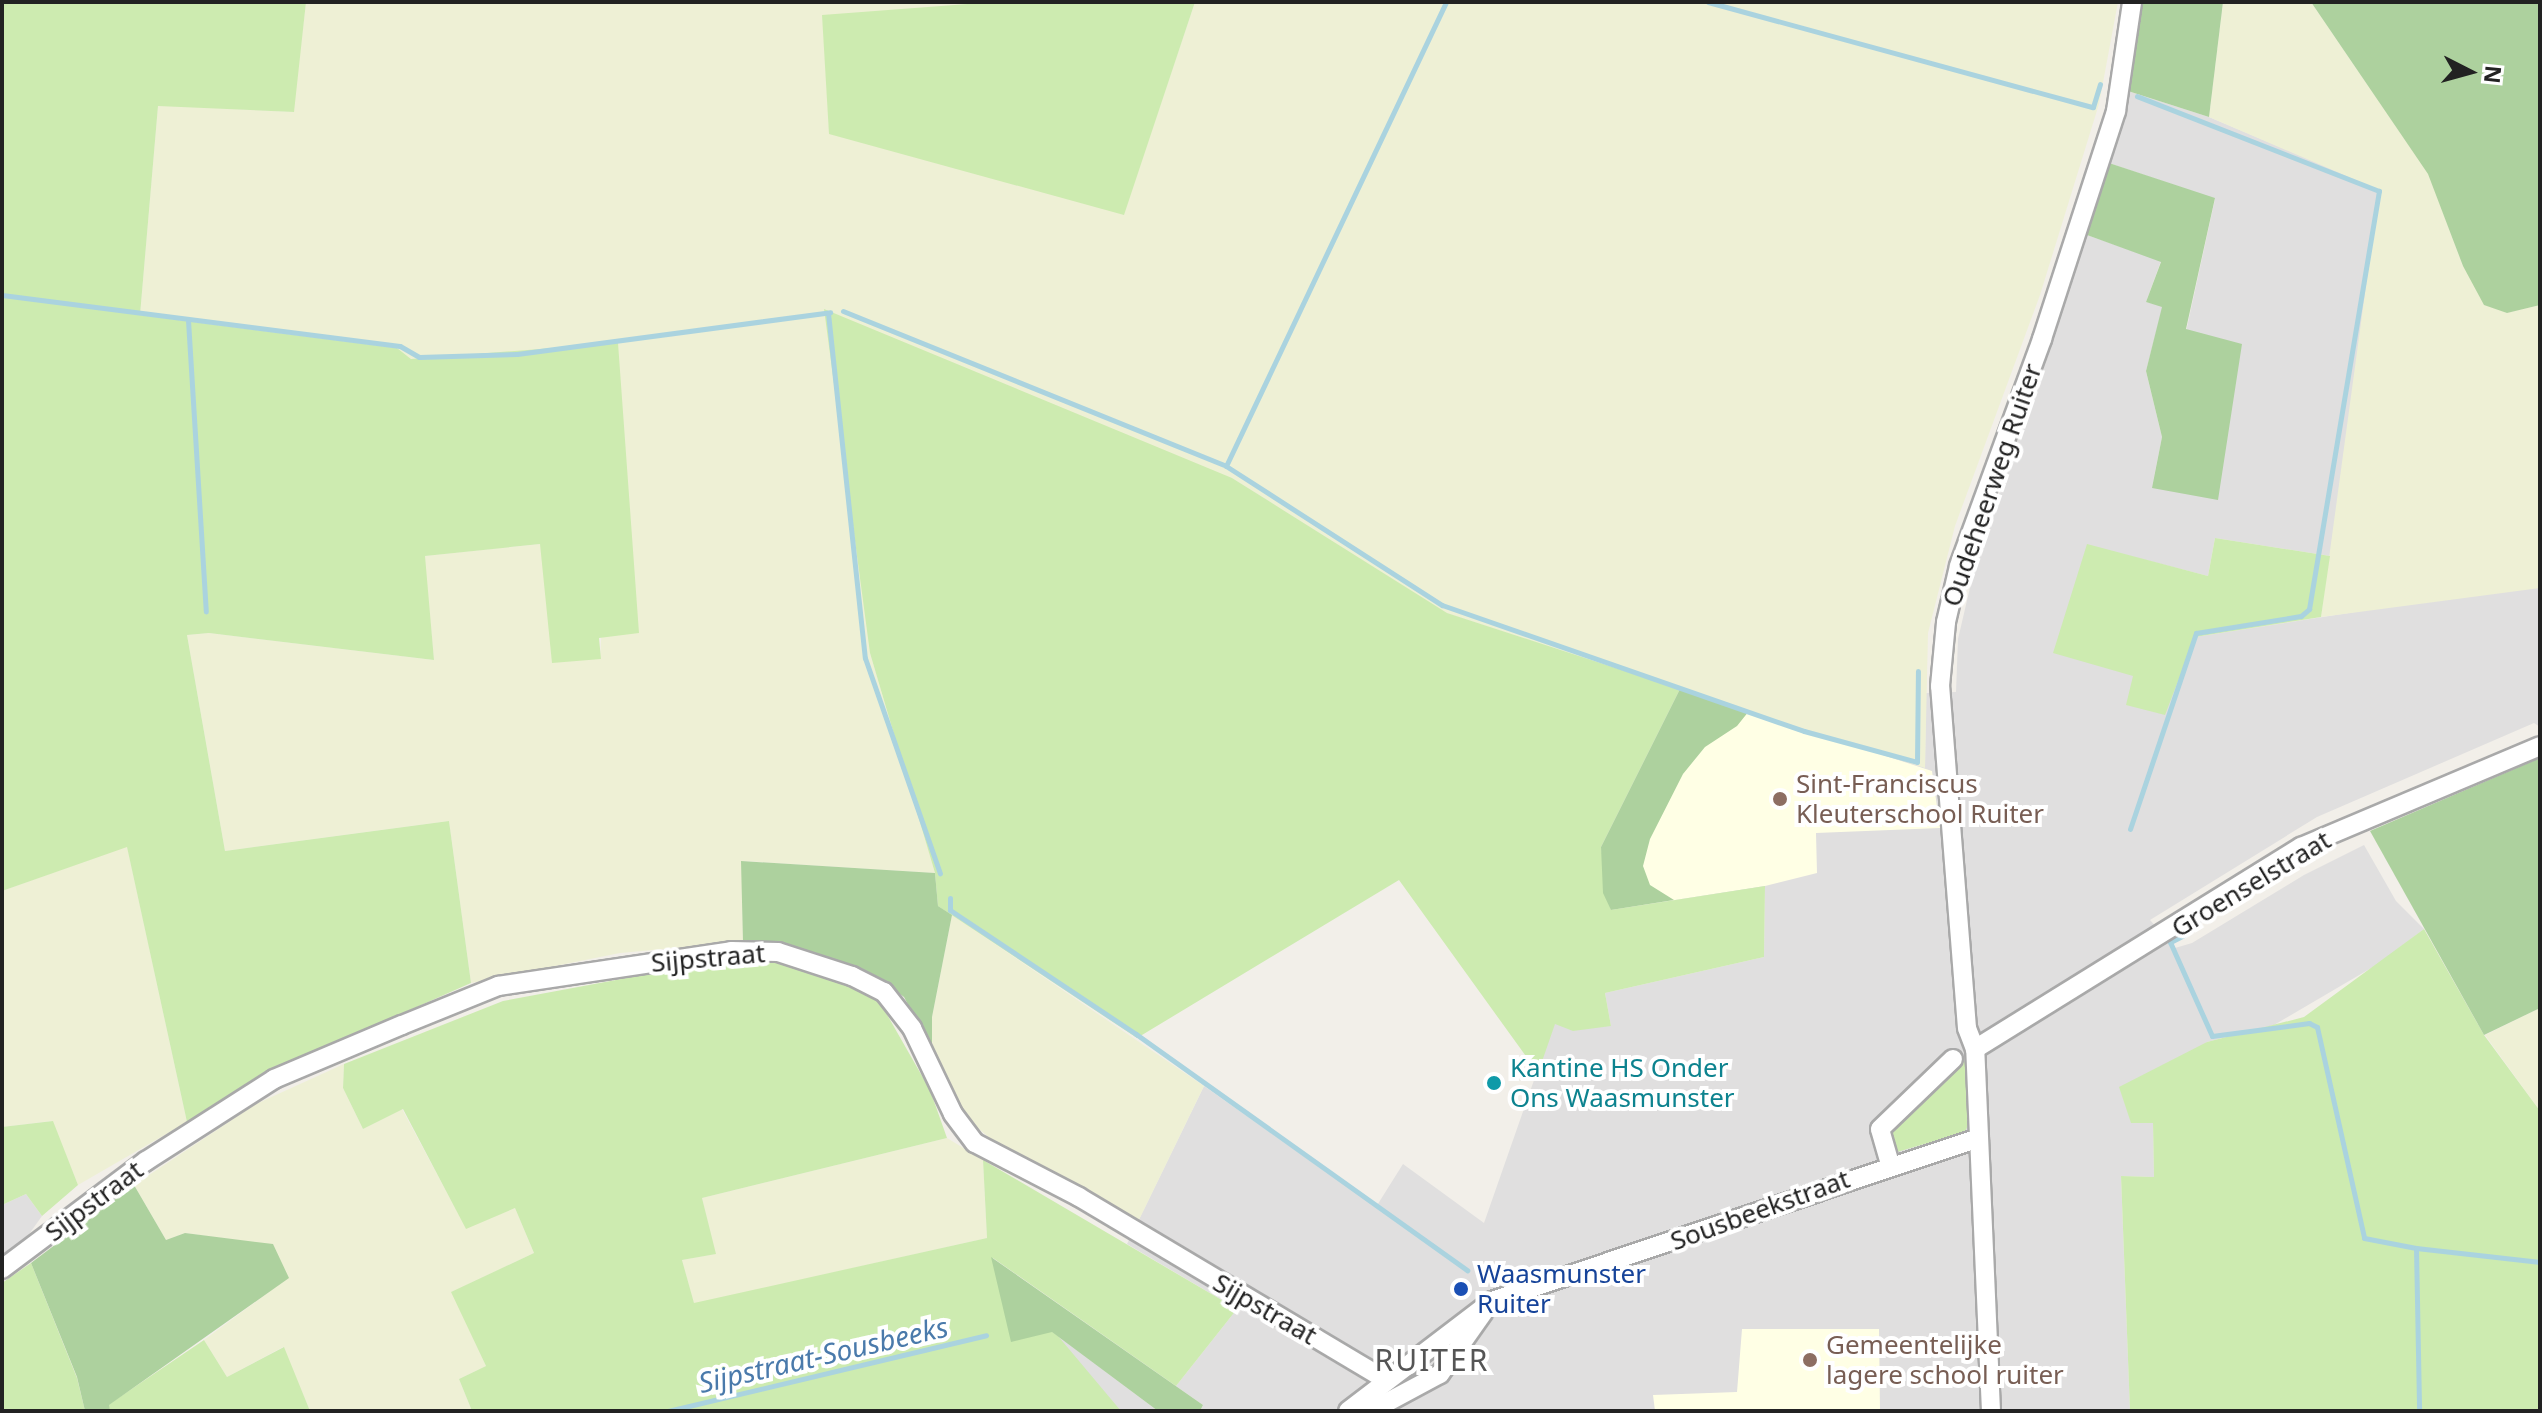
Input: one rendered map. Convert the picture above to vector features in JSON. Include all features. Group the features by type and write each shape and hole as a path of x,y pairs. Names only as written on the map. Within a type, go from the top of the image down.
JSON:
{"street":[{"name":"Oudeheerweg Ruiter","path":"1991,1411 1976,1139 1975,1049 1967,1028 1940,686 1946,622 1959,566 2042,339 2116,111 2132,2"},
{"name":"Groenselstraat","path":"1975,1049 2301,847 2540,746"},
{"name":"Sijpstraat","path":"2,1269 146,1161 274,1079 498,986 731,951 778,952 852,976 884,992 912,1028 953,1114 975,1143 1079,1197 1384,1379"},
{"path":"1890,1164 1880,1129 1953,1059"},
{"name":"Sousbeekstraat","path":"1354,1410 1384,1379 1492,1301 1752,1217 1890,1164 1976,1139"},
{"path":"1371,1411 1440,1374 1492,1301"}],"shaded area":[{"path":"306,2 994,2 1123,215 1195,2 2118,2 2099,104 2040,295 1955,526 1928,633 1925,768 1446,613 1232,478 870,653 935,873 742,861 743,942 620,953 471,983 449,821 225,851 187,635 209,633 434,660 424,556 540,544 600,659 618,344 411,359 397,348 140,315 158,105 293,112"},
{"path":"2223,2 2311,2 2429,175 2463,266 2506,313 2540,305 2540,588 2321,617 2379,190 2209,117"},
{"path":"2128,91 2209,117 2380,189 2330,556 2215,538 2208,576 2087,545 2195,637 2540,583 2540,727 2534,723 2317,817 2150,920 2175,948 2192,943 2304,875 2364,845 2396,901 2424,929 2378,964 2274,1025 2207,1042 2131,1123 2153,1123 2154,1177 2121,1176 2130,1411 1200,1411 1203,1405 1176,1386 1237,1309 1127,1244 1204,1086 1376,1207 1403,1164 1484,1223 1554,1023 1611,1026 1605,993 1764,957 1765,887 1674,900 1749,711 1925,767 1926,693 1956,692 1958,639 1976,562 2087,235 2161,261 2146,302 2163,306 2146,371 2162,437 2152,487 2215,199 2109,163"},
{"name":"Sint-Franciscus Kleuterschool Ruiter","path":"1680,689 1932,771 1940,828 1816,833 1817,873 1765,886 1611,910"},
{"path":"127,846 187,1122 78,1185 52,1121 2,1127 2,891"},
{"path":"952,915 1204,1086 1137,1224 992,1140 967,1119 932,1050 932,1017"},
{"path":"2540,1008 2540,1111 2485,1035"},
{"path":"344,1064 343,1088 363,1129 402,1109 466,1228 515,1208 534,1253 452,1292 486,1366 459,1379 472,1411 310,1411 283,1347 227,1377 204,1340 288,1278 273,1245 185,1233 166,1240 134,1185 256,1104"},
{"path":"947,1138 983,1160 987,1238 694,1304 682,1260 715,1254 702,1198"},
{"path":"26,1194 42,1216 17,1251 2,1261 2,1205"},
{"path":"1001,1296 1058,1336 1158,1411 1027,1411"},
{"name":"Gemeentelijke lagere school ruiter","path":"1742,1329 1879,1329 1880,1411 1655,1411 1653,1395 1737,1392"}],"green space":[{"path":"2,2 306,2 294,112 158,106 140,315 397,348 411,359 618,343 639,633 599,638 601,659 552,663 540,544 425,556 434,660 209,633 187,635 225,851 449,821 471,983 274,1070 187,1122 127,847 2,891"},
{"path":"994,2 1195,2 1124,215 829,134 822,15"},
{"path":"2138,2 2223,2 2209,117 2128,91"},
{"path":"2311,2 2540,2 2540,305 2507,313 2484,305 2463,266 2428,174"},
{"path":"2109,163 2215,198 2186,329 2242,344 2218,500 2152,488 2162,437 2146,371 2162,307 2146,302 2161,262 2087,235"},
{"path":"824,309 1232,478 1447,613 1680,689 1601,847 1611,910 1765,886 1764,957 1605,993 1611,1026 1573,1031 1555,1024 1538,1073 1399,880 1137,1038 938,906 935,873 870,653"},
{"path":"2215,538 2330,556 2321,617 2195,637 2165,715 2126,705 2133,676 2053,653 2087,544 2208,576"},
{"path":"1680,689 1749,711 1737,726 1705,747 1683,774 1650,839 1643,866 1650,885 1674,900 1611,910 1603,893 1601,847"},
{"path":"2540,758 2540,1008 2484,1035 2370,831"},
{"path":"741,861 935,873 938,906 952,915 932,1017 932,1050 904,997 881,980 783,944 743,942"},
{"path":"2424,929 2484,1035 2540,1111 2540,1411 2130,1411 2121,1176 2154,1177 2153,1123 2131,1123 2119,1087 2207,1042 2304,1017"},
{"path":"747,962 785,963 858,988 881,1004 930,1090 947,1138 702,1198 716,1254 682,1260 694,1303 987,1238 983,1160 1237,1309 1176,1386 993,1258 1001,1296 1058,1336 1121,1411 472,1411 459,1379 486,1366 451,1292 534,1253 515,1208 466,1229 403,1109 363,1129 343,1088 344,1064 503,1001 686,967"},
{"path":"1965,1060 1970,1120 1965,1132 1897,1152 1890,1146 1891,1127"},
{"path":"53,1121 78,1185 42,1216 26,1194 2,1205 2,1127"},
{"path":"134,1185 166,1240 185,1233 273,1244 289,1278 109,1405 110,1411 85,1411 77,1377 31,1263"},
{"path":"991,1257 1203,1405 1200,1411 1158,1411 1052,1332 1011,1342"},
{"path":"31,1263 77,1378 85,1411 2,1411 2,1283"},
{"path":"204,1340 227,1377 284,1347 310,1411 110,1411 108,1405"}],"waterway":[{"path":"843,311 1226,466 1446,2"},
{"path":"1708,2 2093,107 2100,84"},
{"path":"2130,829 2196,633 2301,616 2309,609 2379,191 2137,96"},
{"path":"2,295 400,346 419,357 517,354 830,312"},
{"path":"828,313 865,658 940,873"},
{"path":"188,320 206,611"},
{"path":"1226,466 1442,605 1804,731 1917,762 1918,671"},
{"path":"950,898 950,910 1136,1034 1467,1270"},
{"path":"2186,934 2170,942 2212,1036 2309,1023 2317,1027 2364,1238 2416,1248 2419,1411"},
{"path":"2416,1248 2540,1262"},
{"name":"Sijpstraat-Sousbeeks","path":"668,1411 986,1335"}],"place":[{"name":"Sint-Franciscus Kleuterschool Ruiter","path":"1780,799"},
{"name":"Kantine HS Onder Ons Waasmunster","path":"1494,1083"},
{"name":"Waasmunster Ruiter","path":"1461,1289"},
{"name":"Gemeentelijke lagere school ruiter","path":"1810,1360"}],"district":[{"name":"RUITER","path":"1432,1360"}]}
